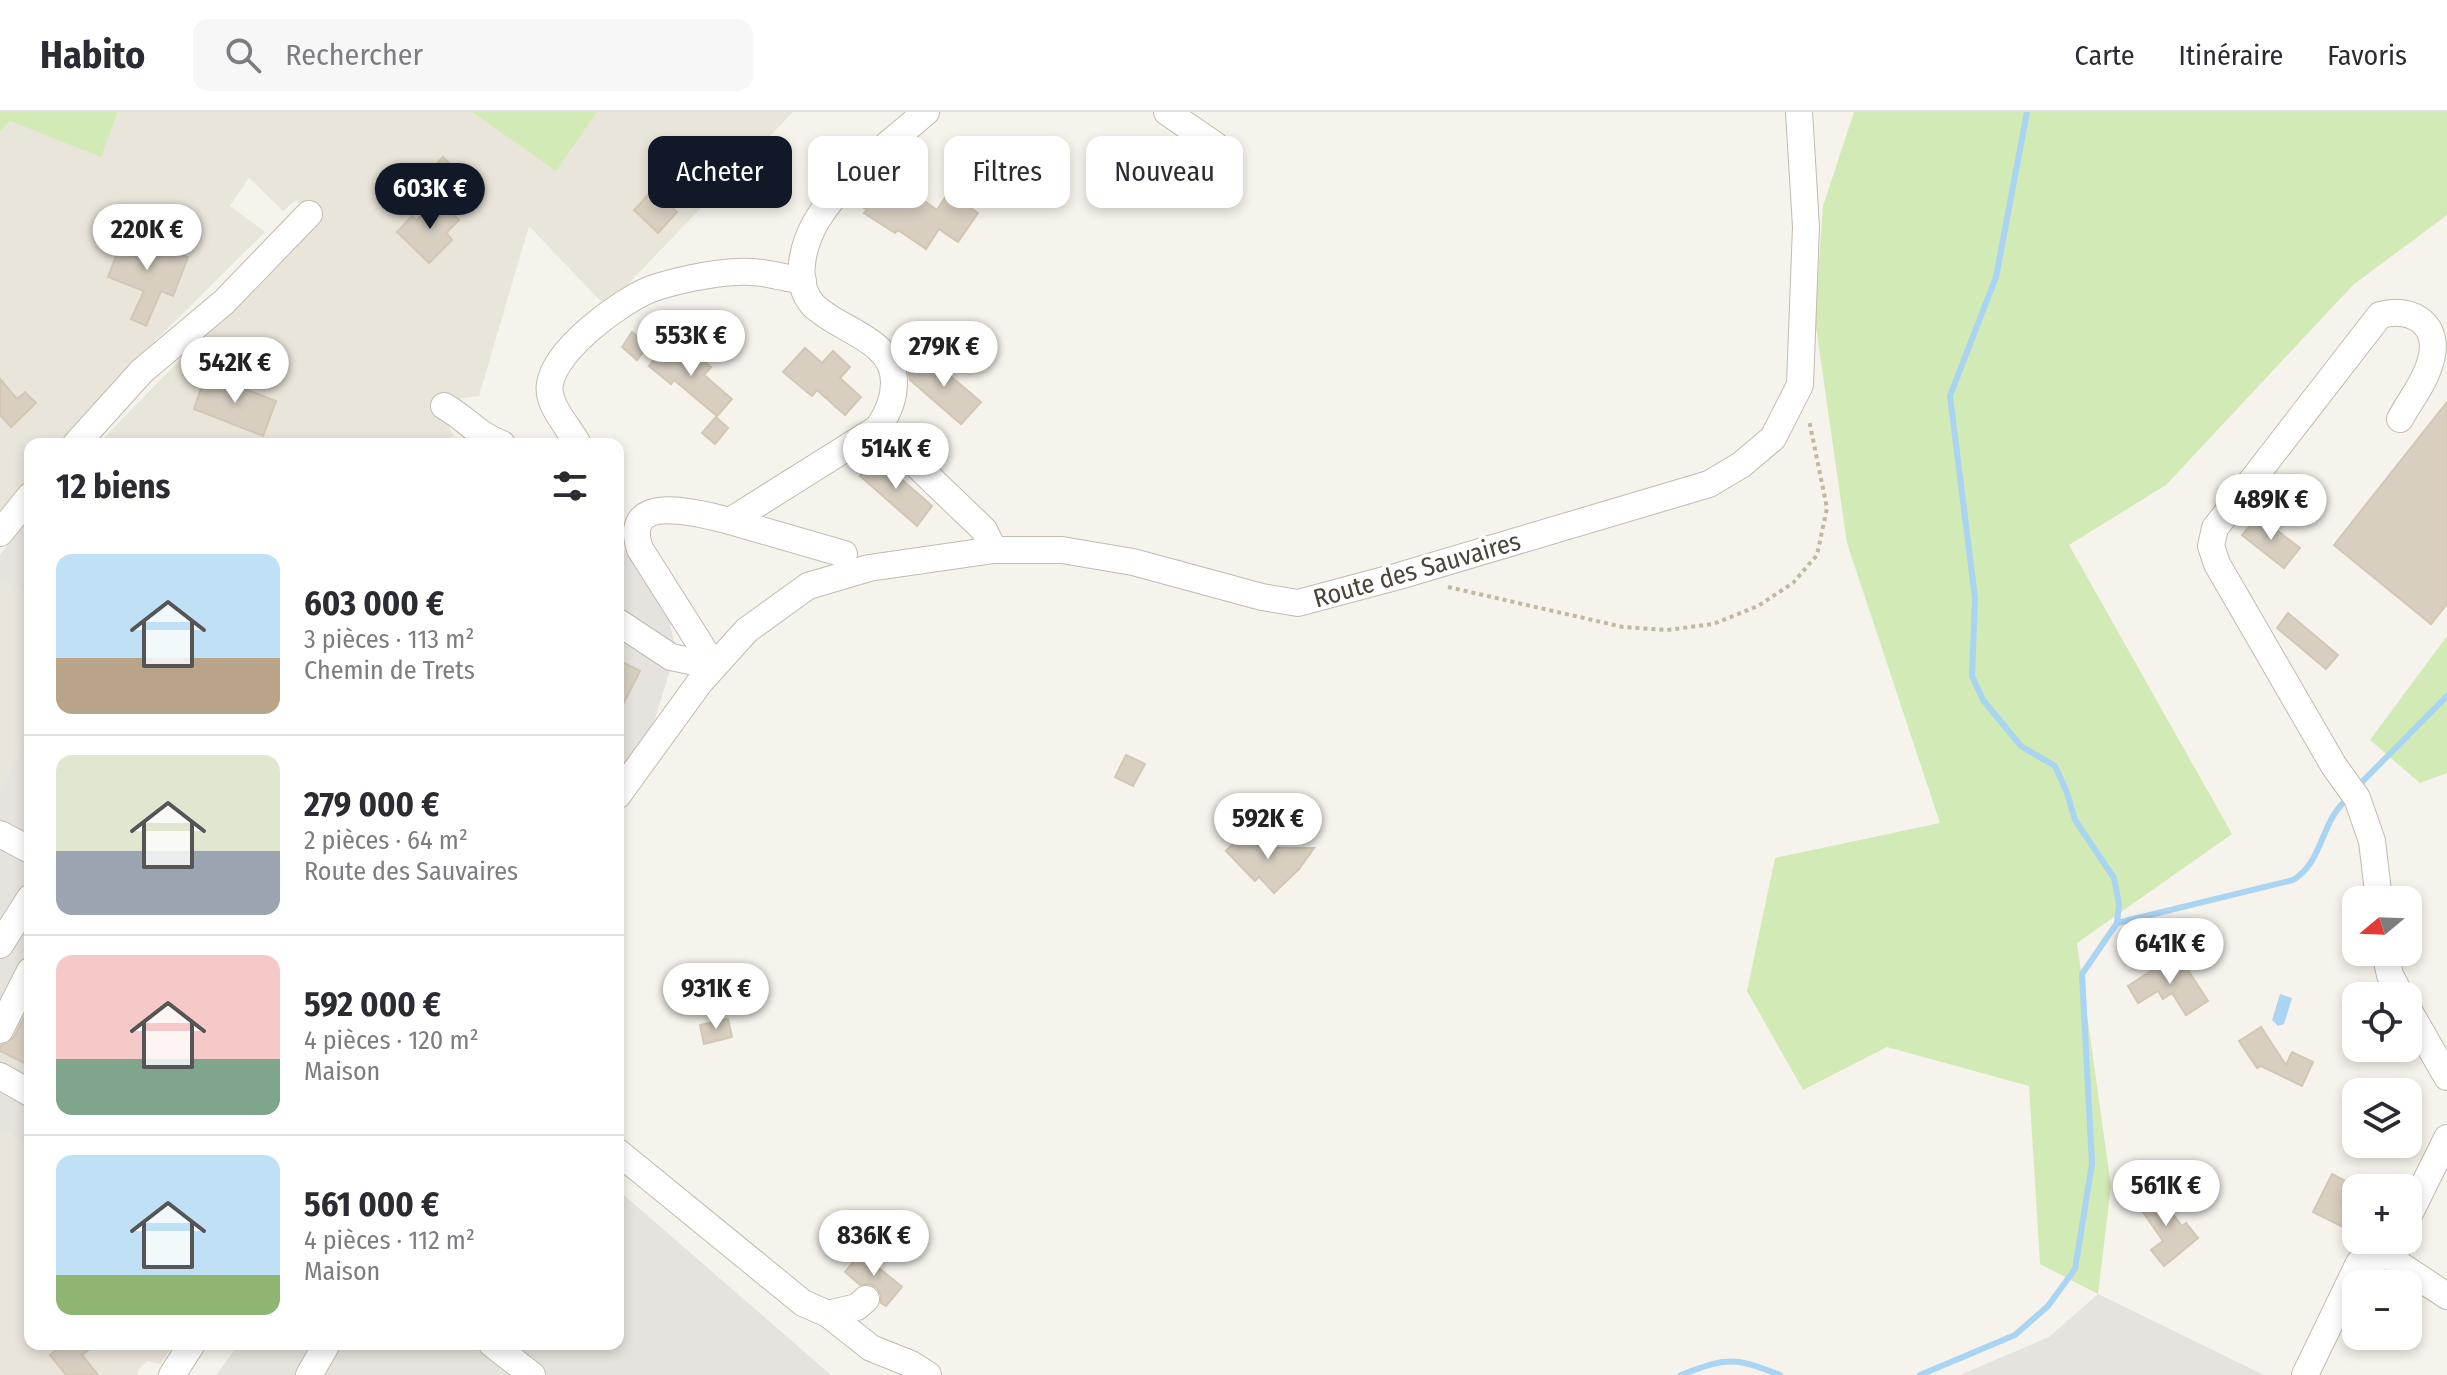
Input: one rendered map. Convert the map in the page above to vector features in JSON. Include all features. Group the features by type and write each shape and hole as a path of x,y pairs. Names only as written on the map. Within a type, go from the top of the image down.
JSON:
{"street":[{"path":"730,521 878,428 886,416 894,392 894,372 888,359 879,348 816,308 808,298 801,262 818,219 880,149 926,112"},
{"path":"1167,112 1202,136"},
{"name":"Route des Sauvaires","path":"624,787 714,666 747,630 808,586 869,568 994,550 1062,550 1133,562 1262,597 1298,603 1709,484 1741,465 1773,438 1800,385 1806,227 1799,112"},
{"path":"81,438 142,371 224,302 309,214"},
{"path":"574,438 555,406 549,385 575,341 593,326 647,291 670,283 735,272 758,272 803,281"},
{"path":"2377,886 2372,841 2357,798 2334,766 2217,564 2211,546 2215,528 2380,315 2392,311 2410,312 2422,321 2429,333 2431,346 2431,362 2400,419"},
{"path":"444,406 462,416 486,438"},
{"path":"878,428 984,530 994,550"},
{"path":"0,533 24,503"},
{"path":"714,666 626,528 647,515 663,510 686,511 844,554"},
{"path":"624,626 671,657 714,666"},
{"path":"0,834 24,847"},
{"path":"0,945 24,907"},
{"path":"0,1030 24,983"},
{"path":"2422,1033 2447,1077"},
{"path":"0,1076 24,1090"},
{"path":"2422,1189 2447,1138"},
{"path":"624,1157 803,1303 828,1314 871,1348 911,1364 928,1375"},
{"path":"2305,1375 2359,1263 2379,1254"},
{"path":"2396,1254 2397,1263 2404,1269 2447,1296"},
{"path":"828,1314 857,1307 866,1299"},
{"path":"172,1375 188,1350"},
{"path":"309,1375 324,1350"},
{"path":"500,1350 532,1375"}],"path":[{"path":"1444,586 1623,627 1667,630 1713,624 1758,606 1793,583 1817,555 1827,508 1817,449 1800,385"}],"shaded area":[{"path":"118,112 472,112 556,170 597,112 793,112 770,136 648,136 648,208 701,208 606,307 529,226 479,396 450,400 445,420 454,436 104,438 316,220 296,200 283,211 249,178 230,206 265,232 141,355 69,438 24,438 24,490 0,517 0,132 10,121 101,156"},
{"path":"24,525 24,592 0,580 0,555"},
{"path":"624,549 665,600 676,651 648,741 624,771"},
{"path":"0,580 24,592 24,742 0,792"},
{"path":"24,742 24,1142 0,1129 0,792"},
{"path":"0,1129 24,1142 24,1350 170,1350 160,1364 147,1361 138,1370 138,1375 0,1375"},
{"path":"624,1195 831,1375 216,1375 235,1350 624,1350"},
{"path":"2098,1294 2264,1375 1960,1375 2049,1337"}],"green space":[{"path":"0,112 118,112 101,157 10,121 0,132"},
{"path":"472,112 597,112 556,171"},
{"path":"1854,112 2447,112 2447,215 2353,285 2166,485 2069,545 2232,834 2077,943 2111,1186 2098,1294 2040,1264 2029,1086 1887,1047 1803,1090 1747,991 1775,858 1940,823 1847,543 1815,320 1823,206"},
{"path":"2447,636 2447,773 2420,783 2370,740"}],"water":[{"path":"2280,994 2292,998 2284,1024 2278,1026 2272,1020"}],"building":[{"path":"443,157 468,181 451,200 424,177"},
{"path":"648,195 648,208 673,208 677,212 658,233 634,210"},
{"path":"436,198 459,220 446,233 452,240 429,263 397,232 412,216 417,220"},
{"path":"944,199 944,208 970,208 978,213 958,242 939,229 926,249 864,213 867,210 864,208 928,208 928,204 937,210"},
{"path":"125,233 188,257 173,296 161,291 146,326 131,319 144,291 108,277"},
{"path":"632,332 648,346 637,360 622,347"},
{"path":"667,343 688,361 695,353 711,367 704,375 732,399 717,416 674,380 671,384 649,366"},
{"path":"805,348 822,363 833,351 850,367 840,378 861,397 845,415 817,390 812,396 783,372"},
{"path":"925,354 981,402 961,424 910,380 909,373"},
{"path":"206,374 276,401 263,436 194,409"},
{"path":"0,379 17,399 25,392 36,403 11,427 0,415"},
{"path":"2447,402 2447,604 2431,624 2334,545"},
{"path":"716,417 728,428 715,444 702,433"},
{"path":"876,457 932,506 917,526 860,476"},
{"path":"2258,516 2300,548 2284,568 2242,535"},
{"path":"2288,613 2338,655 2326,669 2277,628"},
{"path":"624,663 640,671 624,702"},
{"path":"1126,755 1145,764 1133,786 1115,777"},
{"path":"1247,830 1265,848 1314,848 1299,869 1274,893 1259,877 1255,881 1226,851"},
{"path":"2169,959 2176,969 2184,964 2208,1001 2186,1015 2172,993 2163,999 2158,991 2138,1003 2128,986"},
{"path":"24,1018 24,1063 0,1051 1,1046 14,1037"},
{"path":"728,1019 732,1037 704,1044 700,1025"},
{"path":"2261,1027 2286,1065 2292,1052 2313,1062 2302,1086 2261,1066 2257,1068 2239,1041"},
{"path":"2332,1174 2342,1179 2342,1226 2313,1212"},
{"path":"2153,1189 2182,1226 2186,1223 2198,1238 2164,1266 2151,1250 2163,1241 2136,1202"},
{"path":"861,1253 902,1287 886,1306 881,1303 877,1288 870,1284 860,1285 845,1272"},
{"path":"56,1350 88,1350 82,1355 98,1375 66,1375 50,1355"}],"waterway":[{"path":"2027,112 1996,277 1950,396 1975,598 1972,676 1983,700 2021,746 2055,766 2075,820 2114,878 2119,904 2117,923"},
{"path":"2357,787 2447,696"},
{"path":"1920,1375 2015,1335 2048,1306 2075,1269 2092,1164 2082,974 2117,923 2293,880 2310,864 2329,823 2342,804"},
{"path":"1681,1375 1721,1362 1741,1362 1780,1375"}]}
